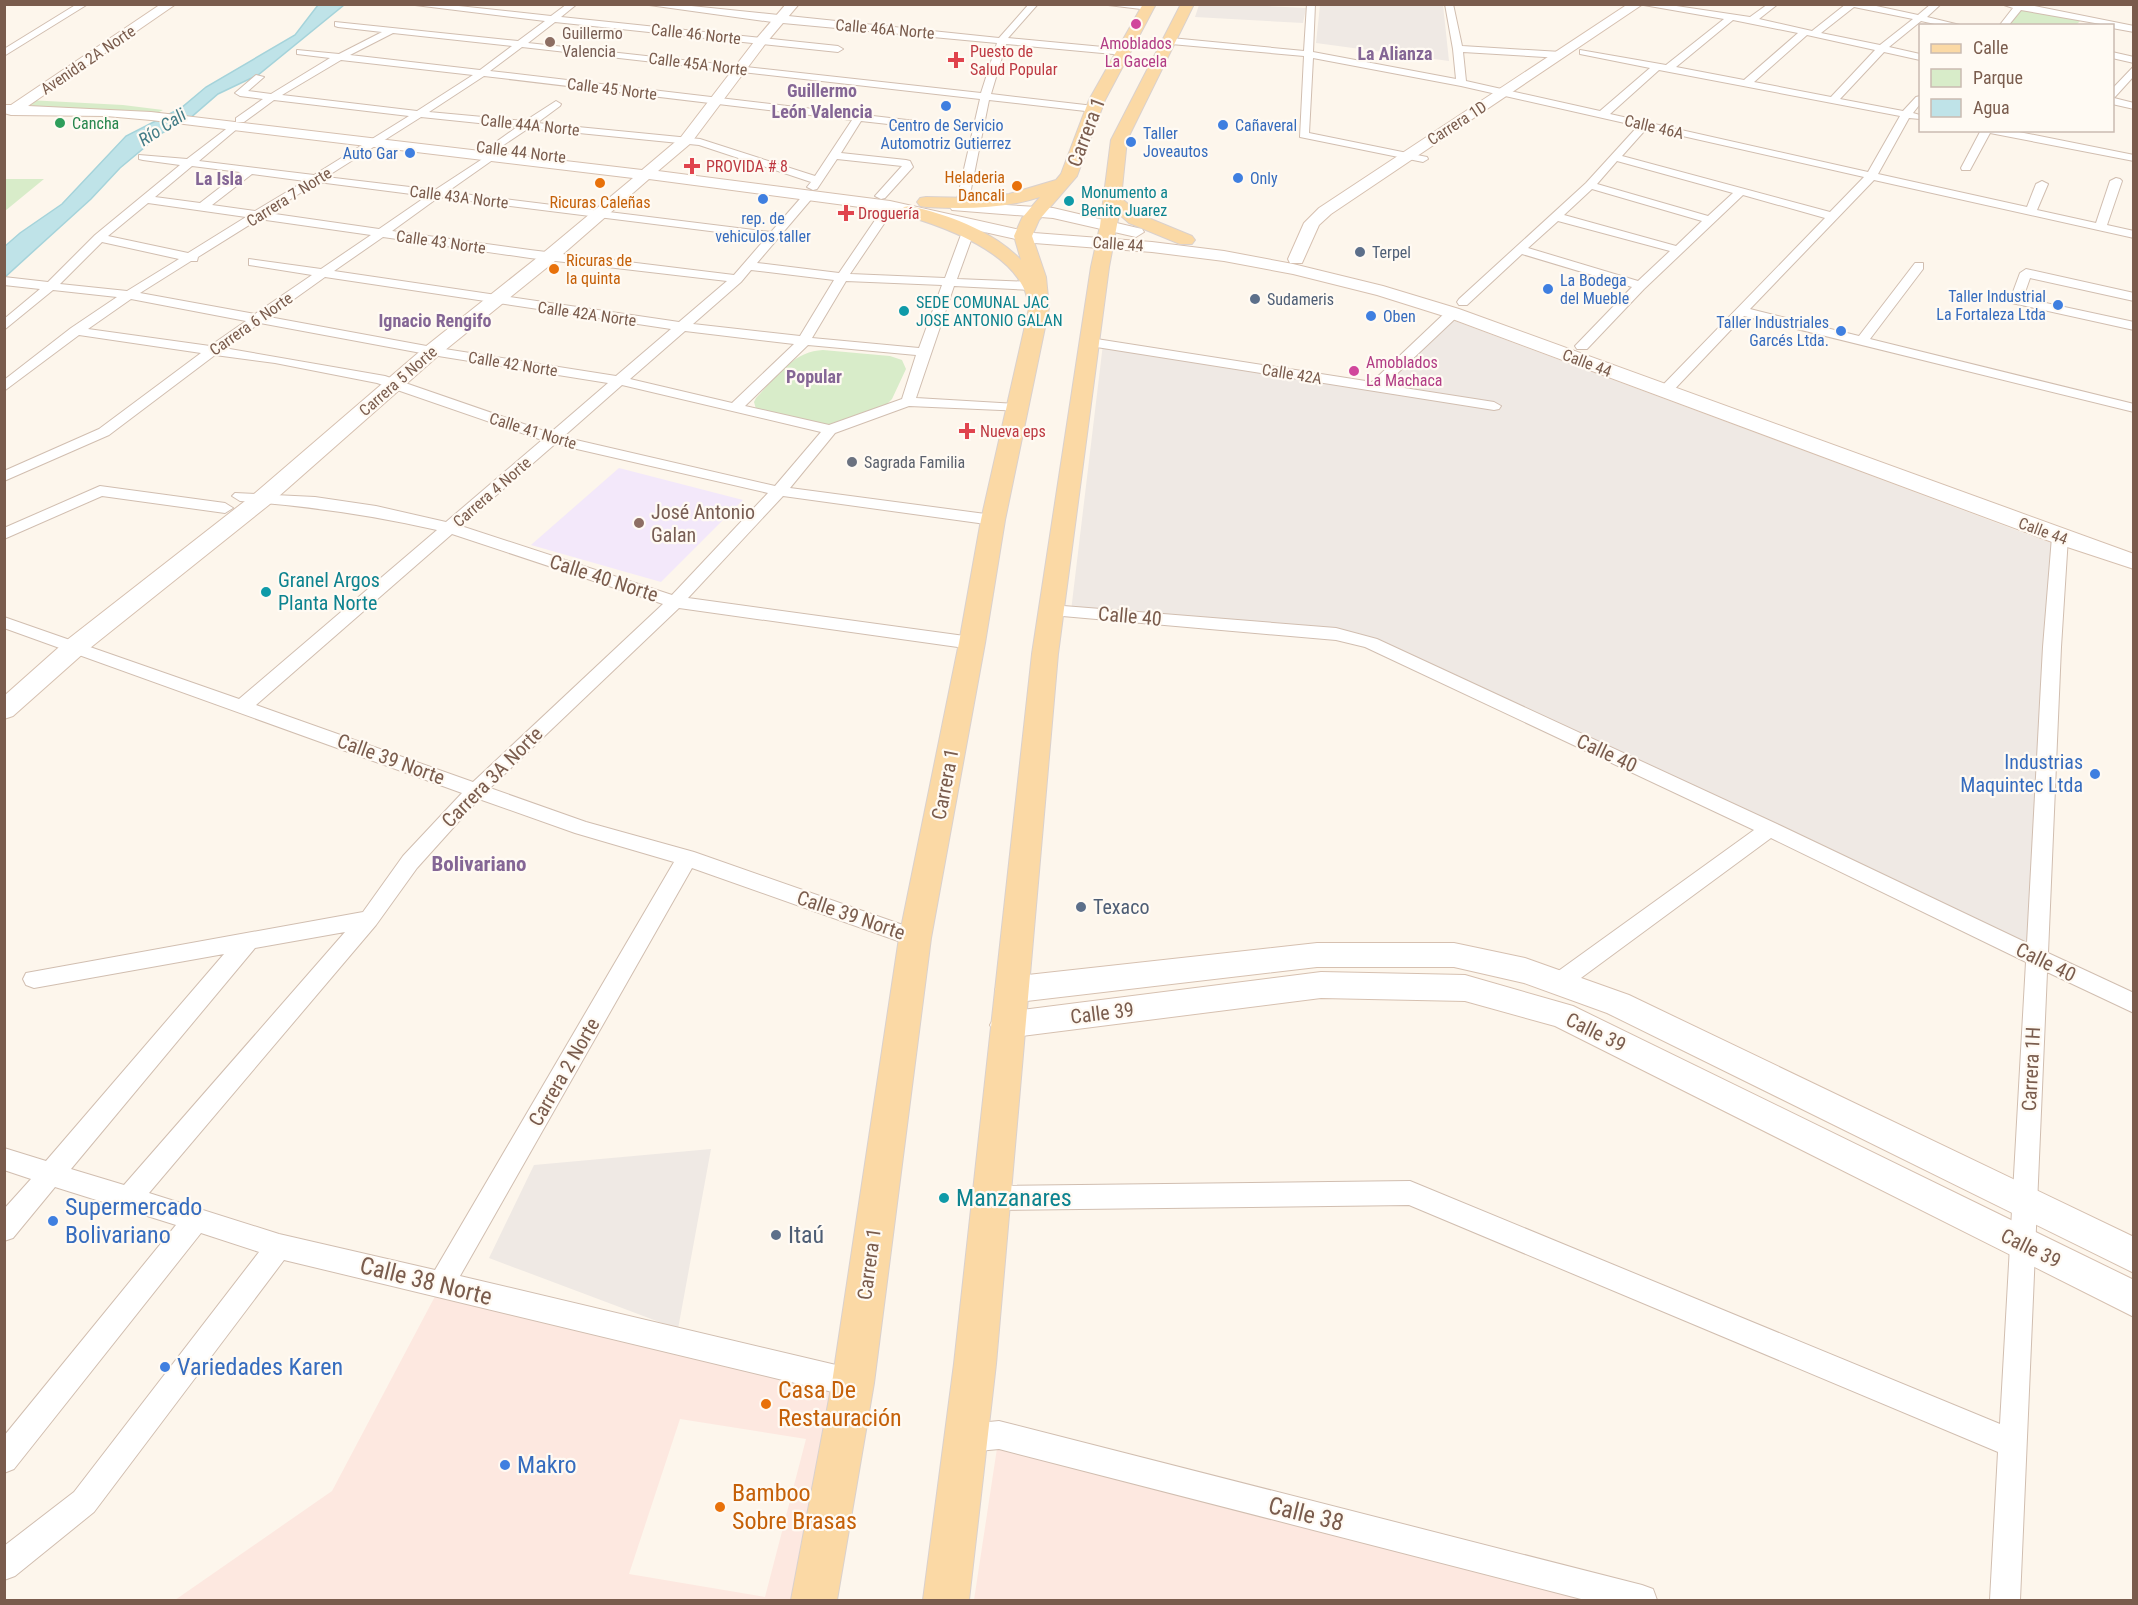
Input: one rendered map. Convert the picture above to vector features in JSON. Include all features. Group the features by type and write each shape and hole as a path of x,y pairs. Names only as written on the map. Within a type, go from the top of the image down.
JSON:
{"main road":[{"name":"Carrera 1","path":"946,1600 968,1437 1006,1025 1050,609 1112,200 1119,140 1188,4"},
{"name":"Carrera 1","path":"814,1600 853,1383 915,938 972,643 993,520 1017,408 1036,293 1036,277 1023,236 1028,221 1069,176 1094,109 1150,6"},
{"path":"918,206 992,203 1021,198 1049,189 1069,176"},
{"path":"1112,200 1135,219 1186,240"},
{"path":"918,206 968,232 1010,259 1036,293"}],"street":[{"path":"4,53 84,4"},
{"name":"Avenida 2A Norte","path":"10,108 162,4"},
{"name":"Avenida 2A Norte","path":"10,108 56,82 170,4"},
{"name":"Calle 46 Norte","path":"411,4 838,49"},
{"name":"Carrera 7 Norte","path":"4,387 76,331 129,295 192,258 481,74 573,4"},
{"name":"Calle 46A Norte","path":"646,4 776,19 1124,52"},
{"name":"Carrera 5 Norte","path":"776,19 784,4"},
{"name":"Carrera 5 Norte","path":"4,710 70,644 232,502 386,382 680,140 737,69 757,40 793,4"},
{"path":"962,204 985,97 1002,40 1034,4"},
{"path":"1104,4 1150,6"},
{"path":"1311,4 1304,135 1415,157"},
{"path":"1449,4 1458,49 1461,83"},
{"path":"1752,20 1774,4"},
{"path":"1748,84 1810,32 1852,4 1950,24"},
{"path":"1834,100 1882,48 1937,4"},
{"path":"2005,4 2108,24"},
{"path":"4,326 52,285 99,238 269,98 338,57 392,30 432,5"},
{"path":"1646,5 1732,16 1919,57"},
{"name":"Carrera 1D","path":"1296,259 1312,223 1325,211 1415,157 1510,94 1583,52 1646,5"},
{"name":"Carrera 1D","path":"1510,94 1561,55 1646,5"},
{"path":"2005,24 2020,6"},
{"path":"1602,115 1732,16"},
{"name":"Calle 45A Norte","path":"338,24 1094,109"},
{"path":"2114,25 2133,29"},
{"name":"Calle 46A","path":"1171,41 1309,54 1461,83 2133,235"},
{"path":"1458,49 1561,55"},
{"name":"Calle 45 Norte","path":"300,52 924,125"},
{"path":"1583,52 1919,117"},
{"path":"2114,56 2133,60"},
{"path":"2114,93 2133,69"},
{"name":"Calle 44A Norte","path":"259,77 240,93 269,98 680,140 721,147 813,187"},
{"path":"10,108 57,106 52,91 56,82"},
{"path":"1670,386 1871,176 1906,114 1919,100"},
{"path":"2114,101 2133,106"},
{"name":"Carrera 6 Norte","path":"4,477 104,432 214,349 434,194 556,104"},
{"name":"Calle 44 Norte","path":"10,108 57,106 158,113 491,153 813,187 918,206 1037,211"},
{"name":"Carrera 4 Norte","path":"243,706 737,279 775,236 813,187 858,117"},
{"path":"1375,387 1518,249 1557,217 1590,185 1644,124"},
{"path":"1966,168 1987,132"},
{"path":"1998,132 2133,158"},
{"path":"2062,145 2071,132"},
{"path":"736,407 803,342 885,201 908,167 906,163 834,155"},
{"name":"Calle 43A Norte","path":"143,157 775,236"},
{"name":"Carrera 1D","path":"1312,223 1331,226 1415,157"},
{"path":"1614,157 1832,216"},
{"path":"202,207 250,170"},
{"path":"2101,227 2116,181"},
{"path":"2031,211 2042,184"},
{"path":"1590,185 1710,219"},
{"path":"1582,346 1640,286 1740,192"},
{"name":"Calle 43 Norte","path":"146,199 540,255 737,279"},
{"name":"Calle 44 Norte","path":"918,206 1023,236"},
{"name":"Calle 44","path":"1037,211 1090,220 1106,234 1293,268 1458,307 1582,346 1670,386 2133,545"},
{"path":"1557,217 1678,250"},
{"path":"908,402 968,232"},
{"name":"Calle 44","path":"1023,236 1050,240 1106,234 1186,240 1296,259 1318,260 1389,279 2060,537 2133,562"},
{"path":"99,238 192,258"},
{"path":"1518,249 1640,286"},
{"name":"Calle 42A Norte","path":"252,262 485,300 682,327 803,342 924,352"},
{"path":"750,266 842,277 949,283 1036,293"},
{"path":"1862,341 1919,266"},
{"path":"2133,297 2026,273 2016,300 2133,326"},
{"name":"Calle 42 Norte","path":"4,281 129,295 424,350 621,381 830,430"},
{"path":"1742,311 2133,408"},
{"name":"Calle 41 Norte","path":"76,331 214,349 386,382 553,439 779,491 993,520"},
{"name":"Calle 42A","path":"1090,342 1494,406"},
{"path":"4,371 24,371"},
{"name":"Carrera 5 Norte","path":"4,693 262,499 386,382"},
{"path":"830,430 908,402 1017,408"},
{"name":"Carrera 3A Norte","path":"129,1198 369,919 410,862 476,790 675,602 779,491 830,430"},
{"path":"4,461 27,467"},
{"name":"Calle 40 Norte","path":"4,534 100,491 232,502 262,499 315,502 376,511 450,528 675,602 972,643"},
{"name":"Carrera 1H","path":"2005,1600 2060,537"},
{"name":"Calle 40","path":"1050,609 1336,634 1371,643 1770,829 2133,1004"},
{"name":"Calle 39 Norte","path":"4,622 582,828 687,858 915,938"},
{"path":"1558,983 1770,829"},
{"name":"Carrera 2 Norte","path":"441,1285 687,858"},
{"path":"34,979 369,919"},
{"path":"4,1229 53,1174 248,941"},
{"name":"Calle 39","path":"1010,990 1319,970 1454,955 1526,971 1618,1004 2133,1256"},
{"name":"Calle 39","path":"1006,1025 1319,970 1465,988 1562,1015 2133,1299"},
{"name":"Calle 38 Norte","path":"4,1159 279,1246 853,1383"},
{"path":"990,1198 1410,1193 2014,1444"},
{"path":"4,1459 196,1219"},
{"path":"4,1565 84,1502 279,1246"},
{"name":"Calle 38","path":"968,1437 999,1435 1642,1600"}],"shaded area":[{"path":"1199,5 1306,8 1303,23 1195,17"},
{"path":"1320,5 1443,5 1449,61 1316,43"},
{"path":"1447,318 2059,546 2036,958 1371,643 1071,611 1103,344 1375,387"},
{"name":"José Antonio Galan","path":"619,468 743,500 661,582 531,545"},
{"path":"711,1149 678,1329 489,1258 534,1165"},
{"name":"Makro","path":"441,1285 853,1383 814,1600 175,1600 332,1491","holes":["680,1419 806,1439 765,1597 629,1574"]},
{"path":"999,1435 1642,1600 974,1600"}],"green space":[{"path":"2019,7 2082,19 2077,24 2005,24"},
{"path":"28,100 123,105 163,110 151,116 14,109"},
{"path":"5,179 44,179 5,211"},
{"path":"823,350 890,356 902,360 906,369 892,399 887,404 827,426 756,409 754,402 756,398 785,367 803,355"}],"water":[{"name":"Río Cali","path":"318,5 344,5 258,75 218,94 189,119 162,133 120,168 91,199 5,277 4,247 62,204 126,136 181,108 206,87 295,35"}],"place":[{"name":"Amoblados La Gacela","path":"1136,24"},
{"name":"Guillermo Valencia","path":"550,42"},
{"name":"Puesto de Salud Popular","path":"956,60"},
{"name":"Centro de Servicio Automotriz Gutierrez","path":"946,106"},
{"name":"Cancha","path":"60,123"},
{"name":"Cañaveral","path":"1223,125"},
{"name":"Taller Joveautos","path":"1131,142"},
{"name":"Auto Gar","path":"410,153"},
{"name":"PROVIDA # 8","path":"692,166"},
{"name":"Only","path":"1238,178"},
{"name":"Ricuras Caleñas","path":"600,183"},
{"name":"Heladeria Dancali","path":"1017,186"},
{"name":"rep. de vehiculos taller","path":"763,199"},
{"name":"Monumento a Benito Juarez","path":"1069,201"},
{"name":"Droguería","path":"846,213"},
{"name":"Terpel","path":"1360,252"},
{"name":"Ricuras de la quinta","path":"554,269"},
{"name":"La Bodega del Mueble","path":"1548,289"},
{"name":"Sudameris","path":"1255,299"},
{"name":"Taller Industrial La Fortaleza Ltda","path":"2058,305"},
{"name":"SEDE COMUNAL JAC JOSE ANTONIO GALAN","path":"904,311"},
{"name":"Oben","path":"1371,316"},
{"name":"Taller Industriales Garcés Ltda.","path":"1841,331"},
{"name":"Amoblados La Machaca","path":"1354,371"},
{"name":"Nueva eps","path":"967,431"},
{"name":"Sagrada Familia","path":"852,462"},
{"name":"José Antonio Galan","path":"639,523"},
{"name":"Granel Argos Planta Norte","path":"266,592"},
{"name":"Industrias Maquintec Ltda","path":"2095,774"},
{"name":"Texaco","path":"1081,907"},
{"name":"Manzanares","path":"944,1198"},
{"name":"Supermercado Bolivariano","path":"53,1221"},
{"name":"Itaú","path":"776,1235"},
{"name":"Variedades Karen","path":"165,1367"},
{"name":"Casa De Restauración","path":"766,1404"},
{"name":"Makro","path":"505,1465"},
{"name":"Bamboo Sobre Brasas","path":"720,1507"}],"district":[{"name":"La Alianza","path":"1395,53"},
{"name":"Guillermo León Valencia","path":"822,100"},
{"name":"La Isla","path":"219,178"},
{"name":"Ignacio Rengifo","path":"435,320"},
{"name":"Popular","path":"814,376"},
{"name":"Bolivariano","path":"479,864"}]}
